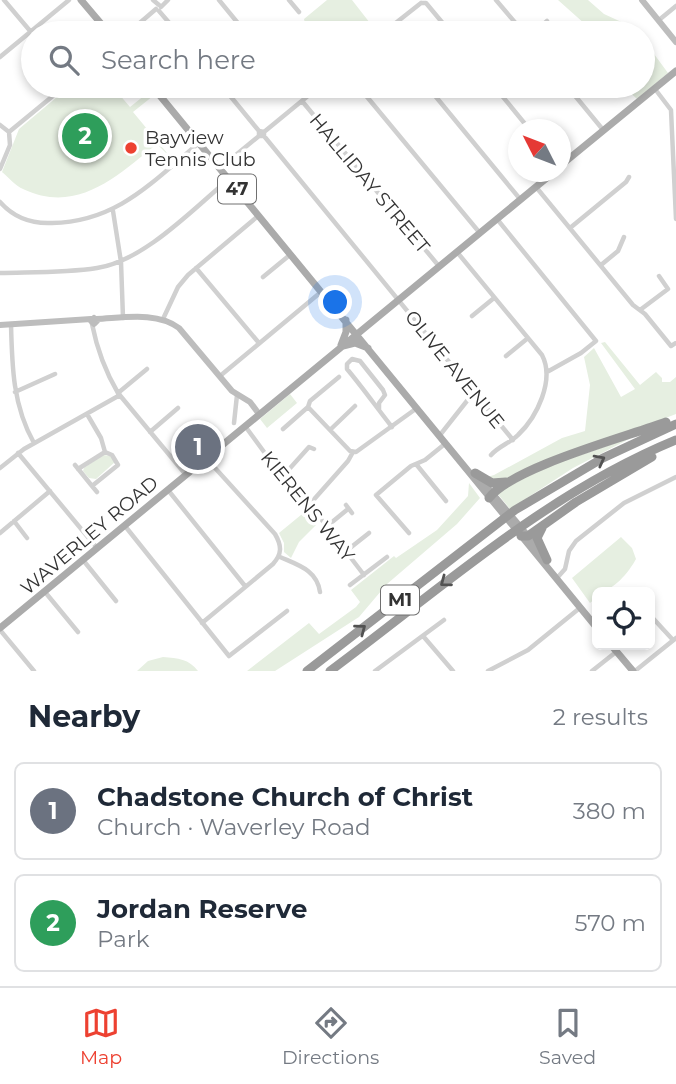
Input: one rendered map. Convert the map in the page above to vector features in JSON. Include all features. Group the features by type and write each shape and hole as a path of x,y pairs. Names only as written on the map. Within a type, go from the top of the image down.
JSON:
{"highway":[{"path":"475,473 492,483 514,479 583,450 676,419"},
{"name":"M1","path":"307,671 524,504 603,458 676,424"},
{"path":"525,535 676,442"},
{"name":"M1","path":"330,671 543,510 619,466 676,442"},
{"path":"491,496 514,479"},
{"path":"545,523 537,538 547,560"}],"main road":[{"path":"81,0 98,21"},
{"path":"655,89 676,71"},
{"name":"47","path":"162,98 461,461 547,560 556,577"},
{"path":"571,158 644,98"},
{"name":"WAVERLEY ROAD","path":"0,629 438,265 542,182"},
{"path":"341,346 346,320"},
{"path":"369,348 366,334 370,322"},
{"path":"341,346 355,343 369,348"},
{"name":"47","path":"461,461 475,473 491,496"},
{"name":"47","path":"525,535 592,621"},
{"path":"616,650 634,671"}],"street":[{"path":"4,0 22,21"},
{"path":"44,21 69,0"},
{"path":"219,0 236,21"},
{"path":"289,0 299,12"},
{"path":"496,0 514,21"},
{"path":"642,0 676,42"},
{"path":"143,21 167,1"},
{"path":"399,21 423,1 440,21"},
{"path":"659,20 676,6"},
{"path":"159,9 168,21"},
{"path":"0,57 21,40"},
{"path":"655,89 671,110 675,147 676,218"},
{"path":"9,132 50,98"},
{"name":"OLIVE AVENUE","path":"232,98 513,440"},
{"path":"220,168 306,98"},
{"path":"368,98 479,232"},
{"path":"437,98 520,199"},
{"path":"504,98 521,119"},
{"path":"577,98 604,131"},
{"name":"HALLIDAY STREET","path":"302,101 438,265"},
{"path":"0,125 9,132"},
{"path":"0,169 9,145 9,132"},
{"path":"0,202 8,212 36,224 71,223 97,217 128,202 199,143"},
{"path":"570,228 629,177"},
{"path":"0,273 97,268 121,262 145,249 229,179"},
{"path":"536,187 633,305 671,346 676,342"},
{"path":"113,211 121,262 123,318"},
{"path":"163,319 178,287 196,268 259,215"},
{"path":"497,218 596,341 581,353 547,372"},
{"path":"601,265 618,251 624,237"},
{"path":"456,251 544,359 547,372 536,414 513,440 491,455"},
{"path":"263,277 291,254"},
{"path":"196,268 259,344"},
{"path":"640,310 668,289 659,276"},
{"path":"220,376 322,291"},
{"path":"472,316 494,298"},
{"path":"0,324 94,322 123,318 163,319 178,328 237,395 260,412"},
{"path":"94,322 96,345 109,378 119,394 186,475"},
{"path":"11,324 15,391 22,422 34,443"},
{"path":"506,356 528,338"},
{"path":"379,410 380,401 385,395 383,390 360,361 352,359 347,364 347,369 364,387 379,410 392,427"},
{"path":"0,468 34,443 119,394 147,369"},
{"path":"15,391 55,374"},
{"path":"283,429 339,376"},
{"path":"440,435 474,392"},
{"path":"234,423 237,395"},
{"path":"331,429 355,406"},
{"path":"308,407 320,422 331,429 353,452"},
{"path":"150,432 178,408"},
{"path":"353,452 359,451 417,408"},
{"path":"87,414 101,438 105,452"},
{"name":"KIERENS WAY","path":"243,426 289,486 309,505 364,575"},
{"path":"409,533 376,495 446,443"},
{"path":"283,476 309,447 314,449"},
{"path":"92,486 118,464 113,455 105,452 76,467 97,492"},
{"path":"309,505 353,452"},
{"path":"19,453 97,548"},
{"path":"206,458 275,534 280,541 280,557"},
{"path":"416,464 446,501"},
{"path":"556,577 565,569 569,551 576,541 624,503 676,477"},
{"path":"168,489 245,586"},
{"path":"0,533 50,491"},
{"path":"326,527 348,509"},
{"path":"14,521 27,538"},
{"path":"124,525 229,656 287,611"},
{"path":"345,552 370,533"},
{"name":"KIERENS WAY","path":"350,584 387,556"},
{"path":"202,623 280,557"},
{"path":"280,557 311,572 318,580 320,592"},
{"path":"83,560 116,601"},
{"path":"44,592 78,632"},
{"path":"488,671 528,650 581,607"},
{"path":"379,670 444,620"},
{"path":"634,671 675,639 655,620"},
{"path":"0,629 34,671"},
{"path":"423,636 453,671"},
{"path":"592,671 612,650"}],"shaded area":[{"path":"327,0 352,0 368,21 304,21"},
{"path":"558,0 588,0 604,14 619,21 582,21"},
{"path":"655,55 668,73 655,84"},
{"path":"56,98 122,98 130,107 141,98 150,98 133,112 172,159 157,144 96,188 62,197 43,196 23,189 2,172 19,129"},
{"path":"605,342 640,385 656,372 662,382 670,382 676,377 676,414 502,481 487,477 562,438 585,431 590,385 584,357 594,348 621,397 635,389 601,343"},
{"path":"290,394 297,403 267,428 260,419"},
{"path":"633,437 573,468 510,509 497,493 543,468"},
{"path":"103,455 111,456 115,462 96,479 89,478 83,471 84,468"},
{"path":"469,483 480,498 457,524 387,584 359,617 275,671 247,671 309,623 319,634 356,607 360,602 351,590 394,556 396,558 437,530 468,496"},
{"path":"307,510 318,523 299,542 291,558 284,552 284,543 279,533"},
{"path":"621,537 632,548 636,559 629,570 611,587 592,587 590,603 572,578"},
{"path":"163,657 183,660 198,671 137,671 148,661"}],"place":[{"name":"Jordan Reserve","path":"85,136"},
{"name":"Bayview Tennis Club","path":"131,148"},
{"name":"Chadstone Church of Christ","path":"198,447"}]}
